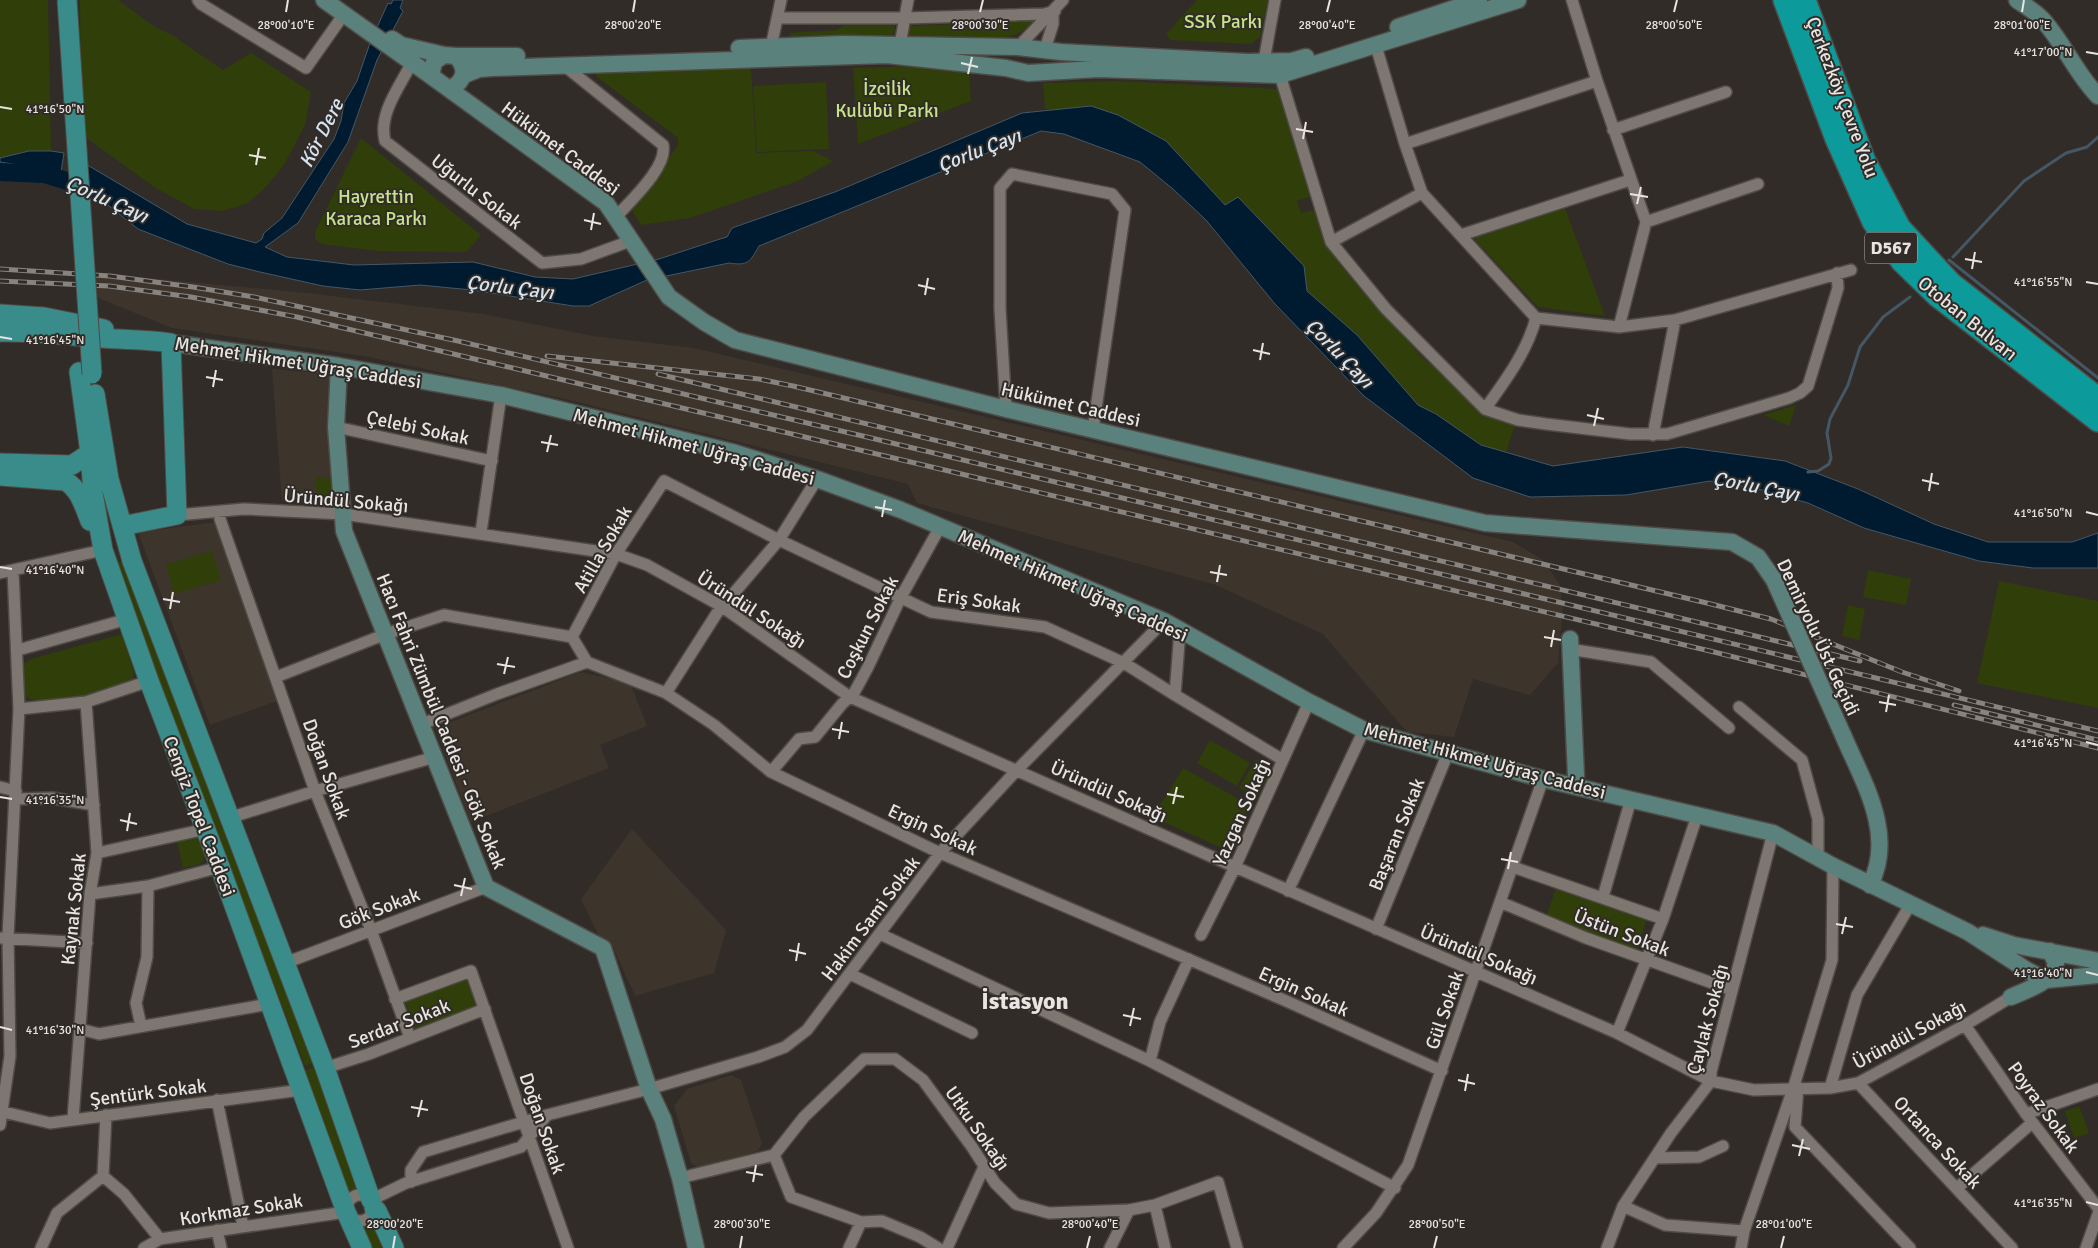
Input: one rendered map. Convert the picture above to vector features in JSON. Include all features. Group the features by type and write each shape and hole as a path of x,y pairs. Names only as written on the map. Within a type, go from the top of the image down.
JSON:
{"highway":[{"path":"1777,0 1796,33"},
{"name":"Otoban Bulvarı","path":"1784,0 1836,139 1873,222 1902,262 1937,296 2098,421"},
{"name":"Çerkezköy Çevre Yolu","path":"1805,0 1864,159 1900,228 1951,283 2098,398"},
{"path":"1812,0 1814,23"}],"main road":[{"path":"62,0 86,373"},
{"path":"67,0 86,373"},
{"path":"324,0 341,7 360,20 399,48 412,62 431,76 434,62 450,55"},
{"path":"459,81 479,69 492,68 887,55 1006,68 1028,73 1098,69 1280,75 1518,0"},
{"path":"2017,0 2041,18 2060,41 2090,88 2098,96"},
{"path":"399,48 450,55 567,56 843,44 1018,47 1061,52 1292,61 1468,2"},
{"path":"1018,47 1014,51 1014,63 1022,71 1028,73 1036,71 1044,49"},
{"path":"450,55 463,64 459,81"},
{"name":"Hükümet Caddesi","path":"431,76 459,81 467,102 606,203 669,297 704,322 735,340 1006,409 1484,524"},
{"path":"0,314 44,317 82,329"},
{"path":"0,332 82,329"},
{"name":"Mehmet Hikmet Uğraş Caddesi","path":"82,329 144,340 339,366 502,395 736,453 817,479 901,510 1164,620 1309,702 1364,730 1543,779 1773,833 1832,866 1968,932 2025,969 2046,980"},
{"path":"122,526 178,515 171,343"},
{"name":"Hacı Fahri Zümbül Caddesi - Gök Sokak","path":"339,366 336,428 344,531 486,887 603,948 649,1089 663,1119 680,1178 696,1248"},
{"name":"Cengiz Topel Caddesi","path":"86,373 92,493 102,547 149,681 206,828 346,1212 362,1248"},
{"name":"Cengiz Topel Caddesi","path":"86,373 109,479 132,561 325,1068 372,1204 394,1248"},
{"path":"0,464 72,465 90,453"},
{"path":"0,476 65,481 72,485 102,547"},
{"name":"Demiryolu Üst Geçidi","path":"1484,524 1723,540 1752,552 1768,568 1774,580 1843,735 1879,822 1880,860 1870,885"},
{"path":"1570,644 1576,776 1574,786"},
{"name":"Mehmet Hikmet Uğraş Caddesi","path":"1968,932 2014,945 2098,961"},
{"path":"2043,950 2056,963 2054,972 2046,980 2011,997 2025,969 2028,953 2043,950"},
{"path":"2046,980 2098,975"}],"street":[{"path":"198,0 200,4 306,68 341,7"},
{"path":"771,47 781,0"},
{"path":"900,45 908,0"},
{"path":"1018,47 1054,12 1063,0"},
{"path":"1264,61 1274,0"},
{"path":"1572,0 1597,81 1646,222 1619,327"},
{"path":"777,18 905,18 1044,14 1054,12"},
{"path":"1044,49 1053,24 1054,12"},
{"path":"1376,46 1405,144 1422,193 1536,318 1619,327 1675,320 1851,270"},
{"name":"Uğurlu Sokak","path":"412,62 394,93 382,129 384,141 542,264 580,259 635,244"},
{"path":"566,67 663,145 665,154 658,168 616,217"},
{"path":"1280,75 1331,242 1386,309 1484,409 1518,420 1653,435 1667,434 1800,393 1808,386 1838,288 1838,273"},
{"path":"1405,144 1597,81"},
{"path":"1614,130 1726,92"},
{"path":"1006,409 1000,309 1000,188 1012,174 1112,194 1126,210 1093,429"},
{"path":"1461,235 1630,180"},
{"path":"1646,222 1758,184"},
{"path":"1331,242 1422,193"},
{"path":"1484,409 1507,378 1532,334 1536,318"},
{"path":"1653,435 1675,320"},
{"path":"481,532 502,395"},
{"name":"Çelebi Sokak","path":"336,428 492,461"},
{"path":"666,693 722,606 779,540 817,479"},
{"name":"Eriş Sokak","path":"664,481 779,540 931,612 1045,626 1124,662 1175,696 1283,760"},
{"name":"Atilla Sokak","path":"572,637 616,554 664,481"},
{"name":"Üründül Sokağı","path":"178,515 244,509 344,514 481,532 616,554 647,565 722,606 850,696 1016,771 1040,779 1235,868 1618,1033 1712,1081 1754,1090 1830,1088 1858,1083 1965,1025 2011,997"},
{"name":"Doğan Sokak","path":"222,510 220,519 315,791 371,930 410,1038"},
{"name":"Coşkun Sokak","path":"771,772 799,739 815,737 850,696 868,667 900,597 940,526"},
{"path":"0,573 102,547"},
{"path":"0,1125 10,1056 4,938 16,795 19,709 18,650 13,571"},
{"path":"276,677 386,634 444,615 572,637 587,662 497,694 422,724"},
{"name":"Hakim Sami Sokak","path":"411,1182 411,1170 422,1152 547,1115 649,1089 758,1058 785,1047 807,1030 940,853 1016,771 1164,620"},
{"path":"18,650 117,622"},
{"path":"1175,696 1180,630"},
{"path":"1570,644 1651,662 1729,728"},
{"name":"Ergin Sokak","path":"587,662 666,693 714,725 771,772 940,853 1189,959 1442,1072"},
{"path":"19,709 86,702 149,681"},
{"name":"Kaynak Sokak","path":"73,1119 90,894 97,853 86,702"},
{"name":"Yazgan Sokağı","path":"1201,935 1235,868 1309,702"},
{"path":"1739,707 1802,760 1818,820 1818,858"},
{"path":"1288,890 1364,730"},
{"name":"Başaran Sokak","path":"1376,929 1448,753"},
{"path":"230,818 315,791 435,758"},
{"name":"Gül Sokak","path":"1343,1248 1376,1213 1395,1188 1408,1165 1439,1083 1475,972 1543,779"},
{"path":"0,787 16,795 94,804"},
{"path":"1603,898 1631,799"},
{"path":"1618,1033 1663,918 1697,816"},
{"path":"97,853 206,828"},
{"name":"Çaylak Sokağı","path":"1607,1248 1623,1206 1655,1158 1712,1081 1711,1072 1773,833"},
{"path":"1741,1248 1744,1231 1795,1088 1832,960 1832,866"},
{"path":"90,894 148,886 220,867"},
{"path":"1513,867 1663,918"},
{"path":"141,1026 136,1002 147,957 148,886"},
{"name":"Gök Sokak","path":"285,963 486,887"},
{"name":"Üstün Sokak","path":"1500,902 1646,960 1732,990"},
{"path":"1830,1088 1857,994 1910,905"},
{"path":"880,934 1150,1061 1395,1188"},
{"path":"4,938 87,943"},
{"path":"1150,1061 1160,1022 1189,959"},
{"name":"Doğan Sokak","path":"395,999 471,971 486,1009 568,1248"},
{"path":"850,974 972,1033"},
{"path":"80,1029 99,1034 269,1004"},
{"name":"Serdar Sokak","path":"325,1068 486,1009"},
{"name":"Poyraz Sokak","path":"1965,1025 2029,1119 2098,1208"},
{"name":"Utku Sokağı","path":"774,1155 804,1118 864,1059 896,1058 923,1080 995,1183 1016,1204 1049,1213 1129,1210 1155,1205 1218,1182 1237,1248"},
{"name":"Ortanca Sokak","path":"1858,1083 2012,1248"},
{"path":"1795,1088 1796,1127 1910,1248"},
{"path":"1957,1188 2029,1119 2098,1089"},
{"name":"Şentürk Sokak","path":"1,1112 50,1123 301,1090"},
{"path":"217,1100 244,1226"},
{"path":"41,1248 57,1213 103,1176 106,1115"},
{"path":"372,1204 411,1182 521,1147 547,1115"},
{"path":"1655,1158 1699,1157 1723,1146"},
{"path":"680,1178 774,1155 791,1197 861,1222 882,1220 920,1237 938,1248"},
{"path":"948,1248 984,1167"},
{"path":"103,1176 124,1194 160,1239"},
{"path":"363,1195 372,1204 371,1217 363,1222 355,1221 346,1212 348,1202 354,1196 363,1195"},
{"path":"1155,1205 1165,1248"},
{"path":"1623,1206 1665,1225 1744,1231"},
{"path":"1110,1248 1129,1210"},
{"name":"Korkmaz Sokak","path":"144,1248 160,1239 346,1212"},
{"path":"2086,1248 2098,1214"},
{"path":"849,1248 861,1222"},
{"path":"217,1230 221,1248"}],"shaded area":[{"path":"94,273 307,293 483,314 593,336 694,348 1513,542 1543,560 1560,585 1563,606 1558,663 1530,695 1473,679 1454,737 1407,732 1323,634 1216,585 917,503 908,484 565,399 364,356 172,328 96,297"},
{"path":"272,369 331,374 336,506 282,501"},
{"path":"216,522 280,700 210,725 139,535 140,532"},
{"path":"581,672 630,683 647,726 600,745 609,768 471,822 435,728"},
{"path":"632,829 726,930 714,973 635,996 610,941 599,936 581,899"},
{"path":"731,1075 741,1080 762,1143 758,1151 700,1169 691,1163 674,1106 687,1089"}],"green space":[{"path":"0,0 48,0 51,151 29,151 0,158"},
{"path":"80,0 118,0 155,27 172,35 223,70 251,53 311,92 305,125 284,165 263,190 246,204 222,211 194,209 154,187 81,134"},
{"name":"SSK Parkı","path":"1197,0 1268,0 1260,37 1251,44 1170,40 1166,34"},
{"path":"1032,21 1031,24 1015,35 990,39 908,38 910,26"},
{"path":"893,22 895,29 892,35 790,36 790,33 837,30 845,24"},
{"name":"İzcilik Kulübü Parkı","path":"921,66 969,74 971,101 858,144 853,68"},
{"path":"751,68 756,153 813,151 833,161 798,181 690,218 641,225 632,210 678,145 678,138 596,76 597,72"},
{"path":"1117,81 1277,89 1311,196 1297,201 1301,213 1314,210 1326,242 1342,267 1422,357 1465,395 1515,425 1506,452 1481,445 1436,414 1418,405 1357,335 1307,291 1304,266 1225,205 1166,141 1091,106 1048,110 1045,108 1043,83"},
{"path":"826,82 829,149 757,152 753,86"},
{"name":"Hayrettin Karaca Parkı","path":"361,138 481,235 467,252 377,251 321,244 315,239 315,232"},
{"path":"1565,208 1605,316 1538,307 1476,241 1476,236"},
{"path":"1796,405 1789,426 1764,415"},
{"path":"316,477 332,477 332,500 316,500"},
{"path":"212,551 221,580 174,594 166,564"},
{"path":"129,558 319,1061 305,1066 115,563"},
{"path":"1868,570 1911,579 1906,605 1863,597"},
{"path":"1999,581 2098,601 2098,708 1977,683"},
{"path":"1848,605 1865,609 1859,640 1842,636"},
{"path":"122,634 134,673 131,684 61,701 33,699 23,695 24,663 31,659"},
{"path":"1210,740 1250,763 1237,786 1197,763"},
{"path":"1256,759 1273,768 1256,797 1239,788"},
{"path":"1183,768 1250,805 1239,829 1233,827 1229,836 1234,839 1229,851 1150,816 1167,795"},
{"path":"200,831 208,854 200,864 183,868 176,837"},
{"path":"1557,885 1648,916 1635,955 1546,917"},
{"path":"462,979 470,981 479,1006 419,1031 413,1027 405,1000"},
{"path":"316,1066 362,1190 347,1196 304,1071"},
{"path":"2079,1106 2089,1133 2074,1138 2065,1111"},
{"path":"374,1222 386,1248 371,1248 362,1227"}],"water":[{"path":"393,0 403,0 400,8 403,11 377,60 348,142 298,223 265,247 287,257 354,265 473,262 535,277 573,279 659,259 727,237 732,228 835,192 1022,113 1091,106 1118,115 1166,141 1225,205 1238,197 1304,266 1307,291 1357,335 1418,405 1436,414 1481,445 1553,466 1683,447 1785,461 1858,489 1934,524 1988,542 2072,542 2098,533 2098,568 2033,568 1979,561 1864,528 1808,503 1758,489 1710,481 1626,495 1530,497 1473,478 1364,396 1275,304 1206,220 1173,189 1140,162 1064,134 1041,131 759,246 748,262 740,264 729,263 647,280 589,306 573,306 472,290 420,285 360,290 323,286 260,272 228,264 138,229 84,186 84,163 187,224 256,243 262,239 264,233 282,218 334,139 341,121 344,103 357,81 370,43 388,3 391,4"},
{"path":"29,151 64,153 61,172 0,162 0,158"}],"waterway":[{"path":"1953,257 2024,181 2066,153 2087,147 2098,137"},
{"name":"Çorlu Çayı","path":"0,172 44,174 90,188"},
{"path":"1949,260 2098,378"},
{"path":"1808,472 1818,471 1829,464 1831,458 1827,433 1830,419 1848,385 1860,347 1883,317 1910,297"}],"railway":[{"path":"0,269 110,276 193,287 254,297 458,341 2098,731"},
{"path":"0,281 109,286 191,297 297,317 1710,651 2098,748"},
{"path":"547,356 759,379 793,386 1771,619 1902,672 1959,691"},
{"path":"658,374 1860,661"},
{"path":"1954,705 2098,740"}],"district":[{"name":"İstasyon","path":"1025,1001"}],"water label":[{"name":"Kör Dere","path":"321,133"}]}
